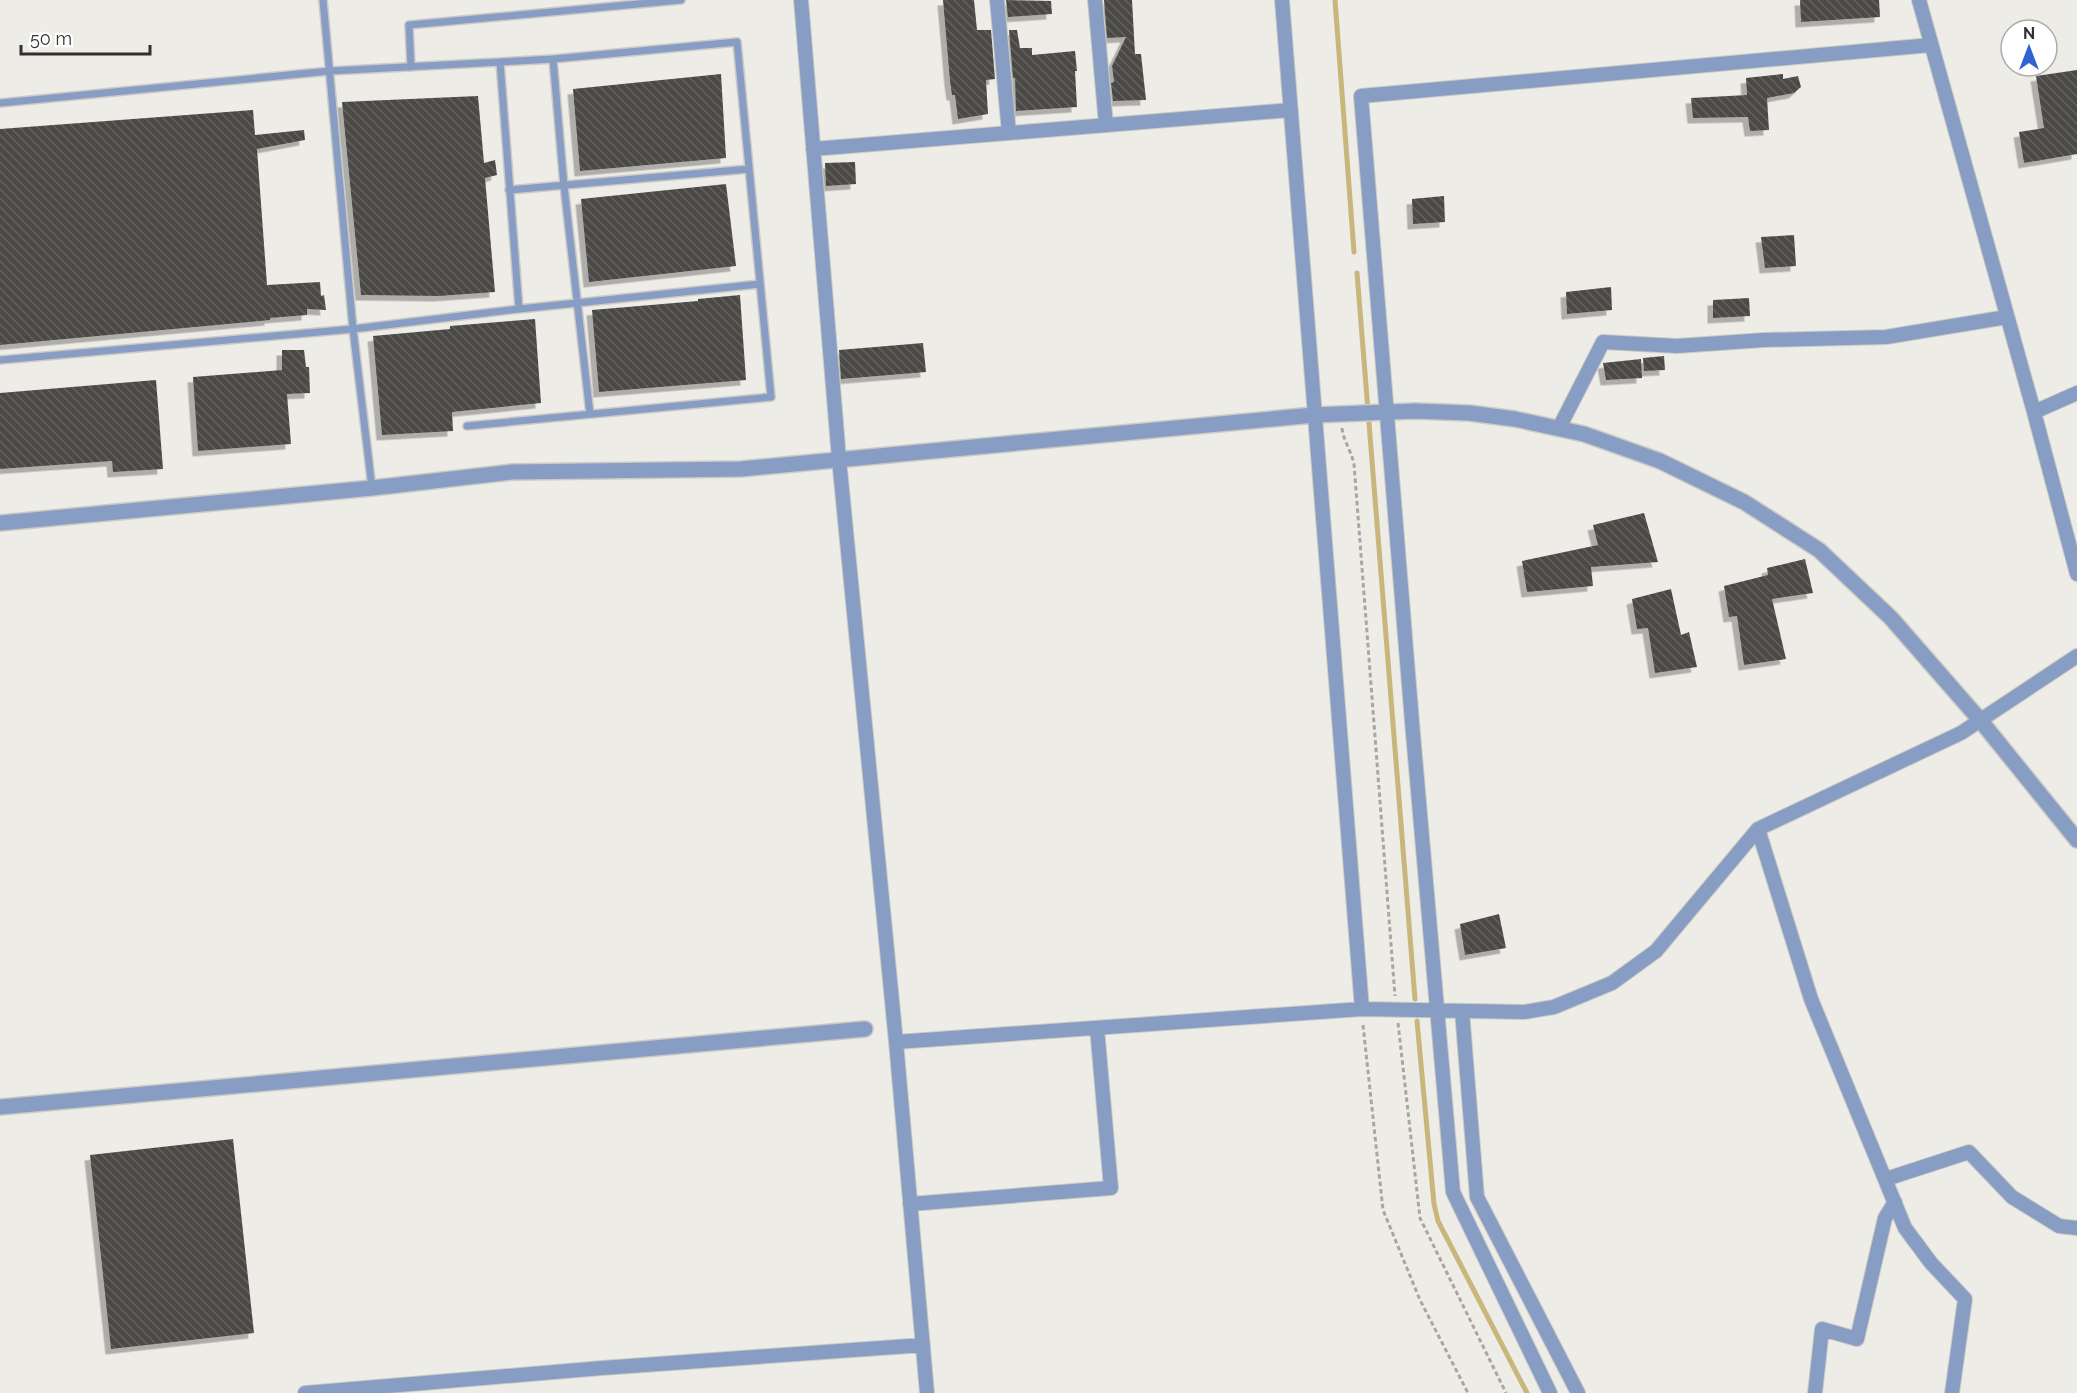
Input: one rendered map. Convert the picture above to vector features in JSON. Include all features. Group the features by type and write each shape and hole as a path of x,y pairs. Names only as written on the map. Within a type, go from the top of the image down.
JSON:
{"street":[{"path":"801,0 839,459 896,1042 927,1393"},
{"path":"997,0 1009,133"},
{"path":"1095,0 1106,125"},
{"path":"1282,0 1362,1009"},
{"path":"1919,0 2077,574"},
{"path":"1550,1393 1453,1192 1383,412 1361,96 1931,45"},
{"path":"813,148 1291,110"},
{"path":"1559,428 1603,342 1677,346 1764,340 1886,337 2007,317"},
{"path":"2034,412 2077,393"},
{"path":"0,523 372,488 512,472 741,469 1343,414 1468,413 1515,419 1584,434 1660,461 1744,502 1819,550 1891,618 1980,720 2077,840"},
{"path":"896,1042 1362,1009 1524,1012 1554,1007 1612,983 1656,951 1758,829 1960,733 2077,656"},
{"path":"1758,829 1811,999 1905,1228 1931,1263 1965,1299 1952,1393"},
{"path":"1462,1011 1477,1197 1578,1393"},
{"path":"910,1204 1111,1188 1097,1028"},
{"path":"0,1107 865,1029"},
{"path":"1886,1179 1969,1152 2012,1197 2059,1226 2077,1228"},
{"path":"1815,1393 1822,1329 1857,1340 1885,1218 1895,1202"},
{"path":"305,1393 923,1345"}],"lane":[{"path":"323,0 352,329 372,488"},
{"path":"411,67 409,25 681,0"},
{"path":"0,103 330,71 553,59 737,42 771,397 467,426"},
{"path":"553,59 564,186 590,414"},
{"path":"500,62 519,309"},
{"path":"509,190 749,169"},
{"path":"0,360 352,329 760,284"}],"path":[{"path":"1343,414 1342,436 1351,450 1354,464 1396,1010 1420,1218 1506,1393"},
{"path":"1362,1009 1383,1210 1420,1300 1467,1393"}],"building":[{"path":"943,0 974,0 977,30 991,30 995,79 986,80 988,114 958,119 955,95 952,95 950,81"},
{"path":"1006,0 1051,1 1052,14 1008,17"},
{"path":"1104,0 1132,0 1135,54 1141,54 1146,100 1113,101 1112,66 1126,37 1107,38"},
{"path":"1800,0 1879,0 1880,17 1801,22"},
{"path":"1009,30 1017,30 1020,48 1032,48 1032,55 1075,51 1077,107 1016,111 1015,78 1013,78"},
{"path":"2077,70 2077,154 2024,163 2019,132 2044,128 2036,78 2059,78 2059,73"},
{"path":"721,74 726,158 580,171 573,89"},
{"path":"1783,74 1783,79 1798,76 1801,87 1794,93 1767,98 1769,130 1750,131 1748,117 1693,118 1691,98 1747,95 1746,78"},
{"path":"478,96 484,163 495,160 497,175 485,178 495,292 439,296 361,295 342,102"},
{"path":"253,110 255,135 304,130 305,140 257,149 267,285 320,282 321,296 324,295 326,310 307,309 307,315 270,318 270,320 0,345 0,129"},
{"path":"855,162 856,184 826,186 825,163"},
{"path":"726,184 736,266 589,282 581,199"},
{"path":"1444,196 1445,222 1413,224 1412,199"},
{"path":"1794,235 1796,266 1765,268 1761,237"},
{"path":"1611,287 1612,310 1567,314 1566,292"},
{"path":"740,295 746,380 599,392 592,310"},
{"path":"1749,298 1750,316 1713,318 1713,300"},
{"path":"535,319 541,403 452,412 453,431 382,435 373,336 450,329 450,326"},
{"path":"923,343 926,372 841,379 839,350"},
{"path":"282,350 304,350 306,367 309,367 310,393 287,394 291,444 198,451 193,377 282,370"},
{"path":"1664,356 1665,370 1644,371 1643,358"},
{"path":"1641,359 1642,378 1606,380 1603,363"},
{"path":"156,380 163,469 113,472 112,461 0,469 0,393"},
{"path":"1644,513 1658,562 1591,567 1593,586 1527,592 1522,561 1598,545 1593,525"},
{"path":"1805,559 1813,593 1772,599 1786,659 1744,665 1737,616 1729,617 1724,586 1768,575 1767,568"},
{"path":"1671,589 1681,635 1689,632 1697,667 1655,673 1648,628 1637,629 1632,599"},
{"path":"1499,914 1506,948 1465,955 1460,924"},
{"path":"233,1139 254,1333 111,1349 90,1155"}],"waterway":[{"path":"1335,0 1354,252"},
{"path":"1357,273 1415,999"},
{"path":"1417,1021 1434,1204 1438,1221 1527,1393"}]}
